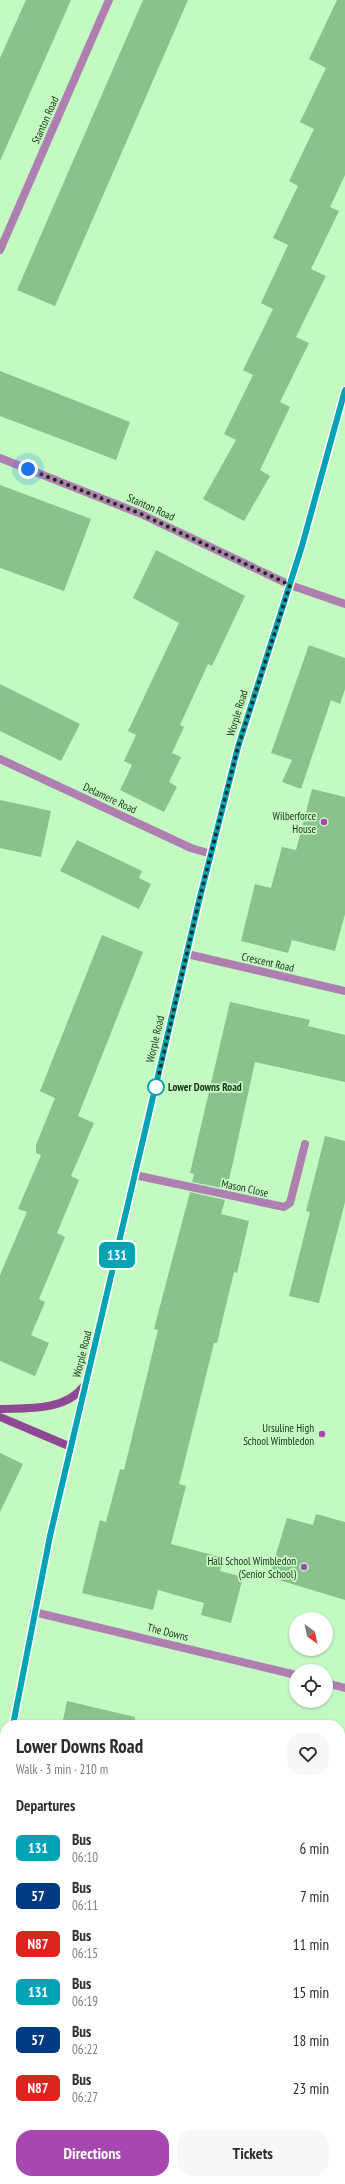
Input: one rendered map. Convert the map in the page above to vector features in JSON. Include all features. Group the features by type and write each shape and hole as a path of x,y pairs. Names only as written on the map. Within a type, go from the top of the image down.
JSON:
{"main road":[{"name":"Worple Road","path":"14,1720 34,1612 85,1385 211,854 238,747 290,585 345,390"},
{"path":"0,1409 34,1407 66,1401 78,1394 85,1385"},
{"path":"0,1417 71,1447"}],"street":[{"name":"Stanton Road","path":"0,250 109,0"},
{"name":"Stanton Road","path":"0,458 141,514 290,585 345,604"},
{"name":"Delamere Road","path":"0,759 191,848 211,854"},
{"name":"Crescent Road","path":"187,954 345,991"},
{"name":"Mason Close","path":"135,1175 284,1207 290,1203 304,1144"},
{"name":"The Downs","path":"34,1612 289,1673"},
{"path":"333,1685 345,1688"}],"building":[{"path":"26,0 71,0 0,161 0,58"},
{"path":"143,0 188,0 55,306 17,290"},
{"path":"337,0 345,0 345,175 330,207 339,211 311,269 326,276 296,337 309,343 280,402 290,407 260,470 270,476 244,521 203,499 236,440 224,434 253,375 243,370 273,309 261,303 288,245 273,238 298,186 289,181 314,129 300,122 326,68 309,59"},
{"path":"0,371 130,422 116,460 0,416"},
{"path":"0,485 91,519 64,591 0,568"},
{"path":"156,550 245,596 212,666 208,664 180,725 184,727 172,753 181,757 169,782 177,787 164,812 120,790 132,765 124,761 136,735 128,731 179,623 133,598"},
{"path":"309,645 345,658 345,689 340,704 331,700 301,789 282,782 292,760 271,753"},
{"path":"0,684 80,724 61,761 0,731"},
{"path":"312,789 345,797 345,914 335,951 292,940 288,953 241,941 255,884 271,888 282,847 296,850"},
{"path":"0,800 51,811 41,857 0,848"},
{"path":"77,840 142,871 139,878 151,884 139,909 60,871"},
{"path":"102,935 143,952 78,1116 94,1123 71,1176 79,1180 57,1233 65,1237 39,1299 45,1302 31,1335 49,1343 35,1376 0,1361 0,1275 27,1212 18,1209 41,1155 36,1153 36,1145 55,1098 40,1091"},
{"path":"230,1002 310,1020 308,1026 345,1035 345,1082 255,1062 227,1189 192,1182 194,1174 190,1173"},
{"path":"325,1136 345,1141 345,1202 319,1303 289,1296 310,1212 306,1211"},
{"path":"190,1192 225,1200 221,1214 249,1221 237,1273 234,1272 217,1343 214,1343 179,1484 186,1486 171,1544 224,1558 220,1571 243,1577 231,1623 201,1615 204,1603 158,1590 153,1610 82,1593 100,1520 106,1522 120,1469 124,1470 158,1330 154,1329"},
{"path":"0,1453 23,1464 0,1512"},
{"path":"316,1514 345,1522 345,1600 269,1577 287,1518 313,1525"},
{"path":"67,1701 135,1717 135,1720 63,1720"}],"bus line":[{"name":"131","path":"14,1720 50,1536 199,901 238,747 302,546 345,390"}],"place":[{"name":"Wilberforce House","path":"324,822"},
{"name":"Lower Downs Road","path":"156,1087"},
{"name":"Ursuline High School Wimbledon","path":"322,1434"},
{"name":"Hall School Wimbledon (Senior School)","path":"304,1567"}],"route":[{"path":"28,469 141,514 290,585 238,747 199,901 156,1087"}]}
